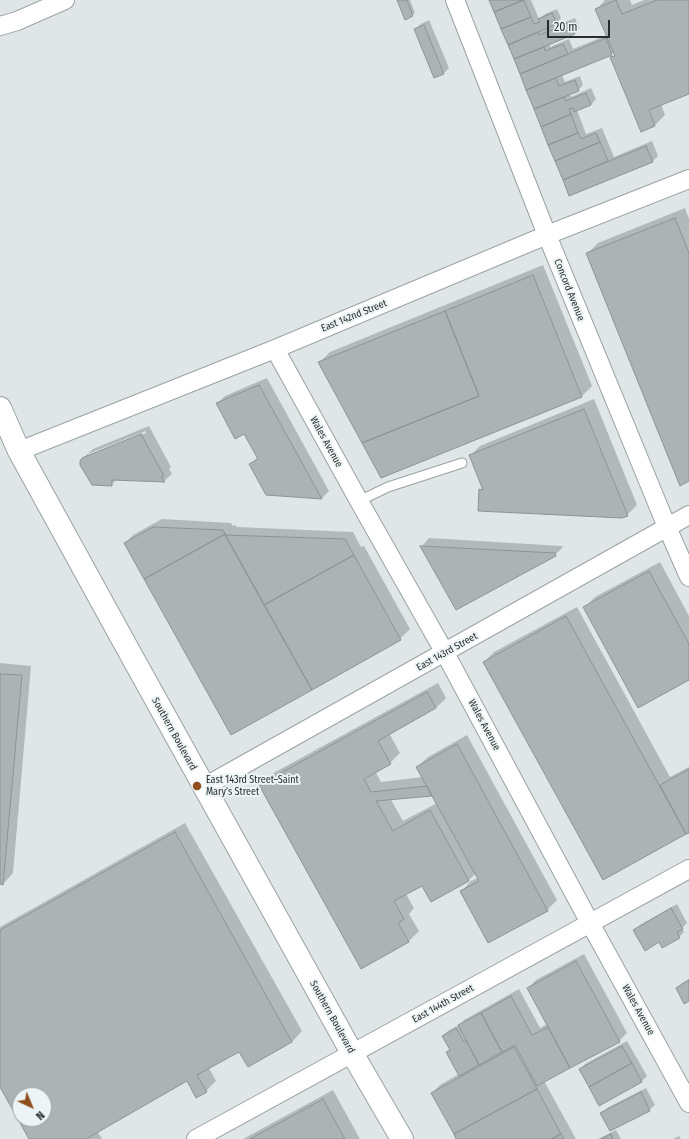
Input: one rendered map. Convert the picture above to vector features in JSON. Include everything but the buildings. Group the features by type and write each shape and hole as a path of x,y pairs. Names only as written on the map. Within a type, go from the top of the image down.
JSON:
{"main road":[{"name":"Southern Boulevard","path":"0,408 19,451 352,1054 402,1139"},
{"path":"0,439 19,451"}],"street":[{"path":"0,26 17,21 65,0"},
{"name":"Concord Avenue","path":"455,0 547,235 689,577"},
{"name":"East 142nd Street","path":"19,451 275,349 547,235 689,179"},
{"name":"Wales Avenue","path":"275,349 445,653 590,923 689,1103"},
{"name":"East 143rd Street","path":"204,787 689,515"},
{"name":"East 144th Street","path":"196,1139 689,869"}],"lane":[{"path":"359,501 388,487 462,463"}],"place":[{"name":"East 143rd Street–Saint Mary’s Street","path":"197,786"}]}
